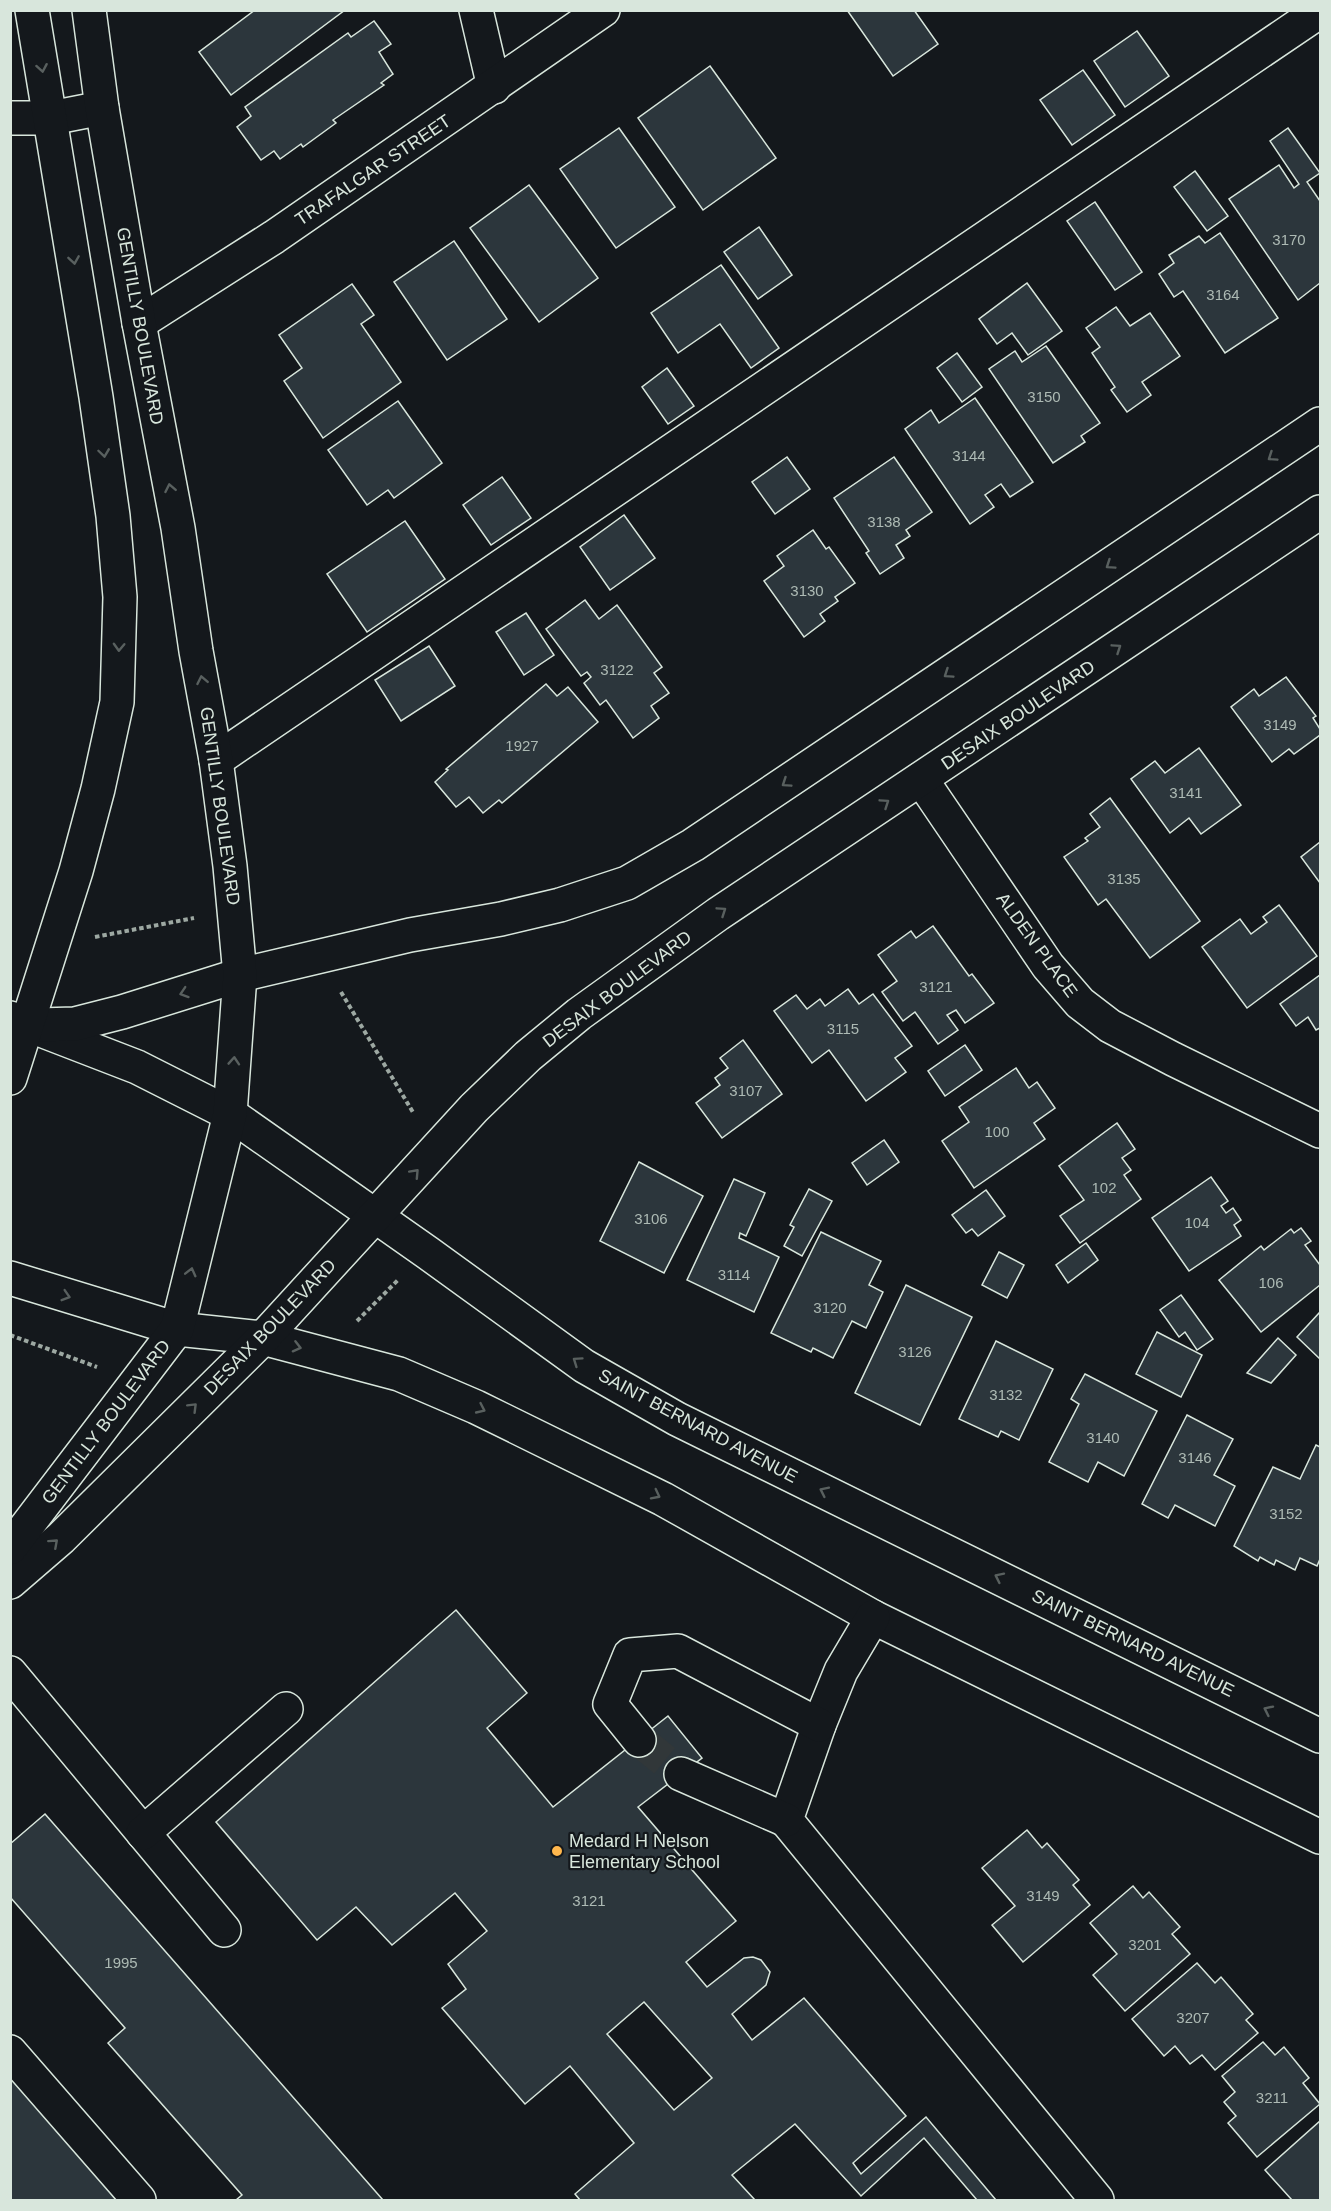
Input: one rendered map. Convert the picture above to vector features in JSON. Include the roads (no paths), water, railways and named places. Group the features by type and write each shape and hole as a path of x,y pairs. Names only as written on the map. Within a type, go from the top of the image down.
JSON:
{"street":[{"path":"10,1078 19,1022 76,871 98,789 117,702 120,609 113,516 96,397 32,10"},
{"name":"GENTILLY BOULEVARD","path":"10,1548 177,1329 230,1114 240,975 230,866 216,760 102,108 89,10"},
{"path":"476,10 494,87"},
{"name":"TRAFALGAR STREET","path":"139,323 274,237 603,10"},
{"path":"216,760 1320,11"},
{"path":"10,118 51,118 102,108"},
{"path":"19,1022 75,1024 122,1012 240,975 410,935 501,919 560,905 627,883 693,845 1320,424"},
{"name":"DESAIX BOULEVARD","path":"10,1582 61,1538 262,1338 474,1108 528,1056 579,1014 718,914 1320,512"},
{"name":"ALDEN PLACE","path":"921,779 1048,966 1080,1003 1110,1026 1320,1131"},
{"name":"SAINT BERNARD AVENUE","path":"19,1022 138,1067 230,1114 375,1215 584,1366 677,1419 1320,1736"},
{"path":"10,1278 177,1329 262,1338 399,1374 476,1407 663,1498 873,1617 1320,1837"},
{"path":"786,1820 819,1725 842,1671 873,1617"},
{"path":"639,1740 609,1704 630,1655 678,1651 819,1725"},
{"path":"10,1672 224,1930"},
{"path":"143,1833 286,1709"},
{"path":"681,1774 786,1820 1097,2200"},
{"path":"10,2052 139,2200"}],"tunnel":[{"path":"639,1740 681,1774"}],"place":[{"name":"Medard H Nelson Elementary School","path":"557,1851"}]}
